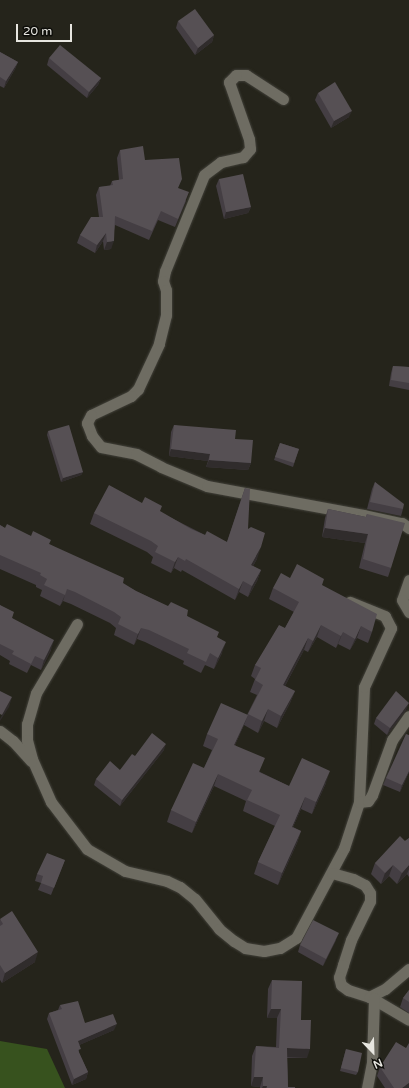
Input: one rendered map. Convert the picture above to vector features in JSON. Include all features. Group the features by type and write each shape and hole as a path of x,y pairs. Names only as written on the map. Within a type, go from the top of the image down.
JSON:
{"street":[{"path":"283,99 246,75 236,75 229,82 249,139 250,149 243,157 221,162 204,175 165,271 163,281 166,290 166,315 159,344 138,389 131,396 91,416 87,423 92,436 101,447 136,454 161,467 208,486 364,515 402,524 409,528"},
{"path":"409,580 402,600 409,612"},
{"path":"77,624 36,693 27,724 27,740 34,766 51,802 87,849 125,871 167,881 180,887 195,899 219,929 246,948 264,951 280,948 296,938 344,848 359,802 364,687 391,628 385,616 342,598"},
{"path":"359,802 368,801 372,795 392,740 409,716"},
{"path":"0,731 13,741 34,766"},
{"path":"332,873 353,879 365,885 370,893 370,902 352,940 339,977 341,985 348,990 372,997 409,1020"},
{"path":"372,997 386,989 409,969"},
{"path":"367,1088 372,1062 372,997"}],"green space":[{"path":"0,1041 47,1049 65,1088 0,1088"}],"building":[{"path":"195,9 214,35 198,48 178,21"},
{"path":"60,45 101,78 89,92 49,58"},
{"path":"0,52 18,62 6,81 0,77"},
{"path":"335,82 352,111 334,121 318,93"},
{"path":"143,146 145,160 179,158 182,179 178,188 189,192 178,219 161,211 152,231 115,216 114,241 107,242 106,233 97,245 80,235 91,217 103,217 99,187 113,185 112,181 123,179 120,150"},
{"path":"243,174 251,207 226,212 219,179"},
{"path":"393,366 409,367 409,383 391,380"},
{"path":"69,425 83,472 63,478 48,431"},
{"path":"174,425 236,430 235,439 253,440 251,463 209,460 210,454 171,449"},
{"path":"280,443 299,449 294,463 275,457"},
{"path":"375,482 404,504 403,509 370,502"},
{"path":"109,485 142,503 145,497 162,506 160,511 191,529 205,535 207,531 227,542 245,488 250,489 248,529 251,527 265,533 261,547 251,565 261,570 252,586 243,581 239,589 186,559 185,561 178,557 175,562 155,552 158,546 151,541 94,513"},
{"path":"328,509 366,517 367,514 405,523 391,568 363,559 368,534 325,528"},
{"path":"7,524 31,536 33,531 51,540 49,544 124,578 123,583 136,591 168,606 171,602 188,610 187,616 219,632 217,637 226,642 218,658 210,653 206,662 187,653 189,649 149,630 141,628 138,634 118,624 121,617 114,612 75,592 67,589 65,595 44,585 47,579 40,575 41,573 0,555 0,525 5,528"},
{"path":"297,564 324,579 322,585 377,614 372,632 361,626 355,639 343,632 341,636 321,625 313,641 308,638 283,685 295,691 281,716 268,709 262,721 248,714 263,685 255,680 261,668 255,665 279,625 285,628 299,602 273,588 281,573 290,578"},
{"path":"0,605 14,612 12,618 54,640 44,660 35,656 31,664 12,654 14,651 0,644"},
{"path":"0,691 12,697 2,715 0,714"},
{"path":"396,691 409,703 390,728 376,718"},
{"path":"221,703 248,715 234,745 265,758 259,772 289,786 302,758 330,771 316,802 305,797 292,827 301,831 282,873 258,862 280,815 247,800 252,790 218,774 196,822 171,810 193,763 204,768 218,739 207,734"},
{"path":"152,733 166,744 122,800 96,779 110,761 120,770 132,754 135,756"},
{"path":"406,734 409,735 409,771 402,785 386,778"},
{"path":"400,836 405,841 409,838 409,865 402,873 393,865 385,873 375,863"},
{"path":"47,853 65,860 54,888 41,883 43,876 37,874"},
{"path":"12,911 38,952 5,973 0,965 0,926 3,924 0,919"},
{"path":"313,920 339,933 326,959 300,945"},
{"path":"272,980 302,981 301,1020 311,1020 310,1049 287,1048 288,1087 295,1088 267,1088 267,1086 263,1086 263,1077 254,1077 256,1046 279,1048 281,1009 271,1009"},
{"path":"409,990 409,1002 403,998"},
{"path":"78,1001 85,1023 113,1014 117,1024 78,1041 81,1049 78,1050 88,1072 74,1079 49,1013 62,1009 60,1005"},
{"path":"396,1042 406,1048 409,1043 409,1083 402,1088 394,1088 380,1067"},
{"path":"346,1049 362,1053 358,1072 341,1068"}]}
